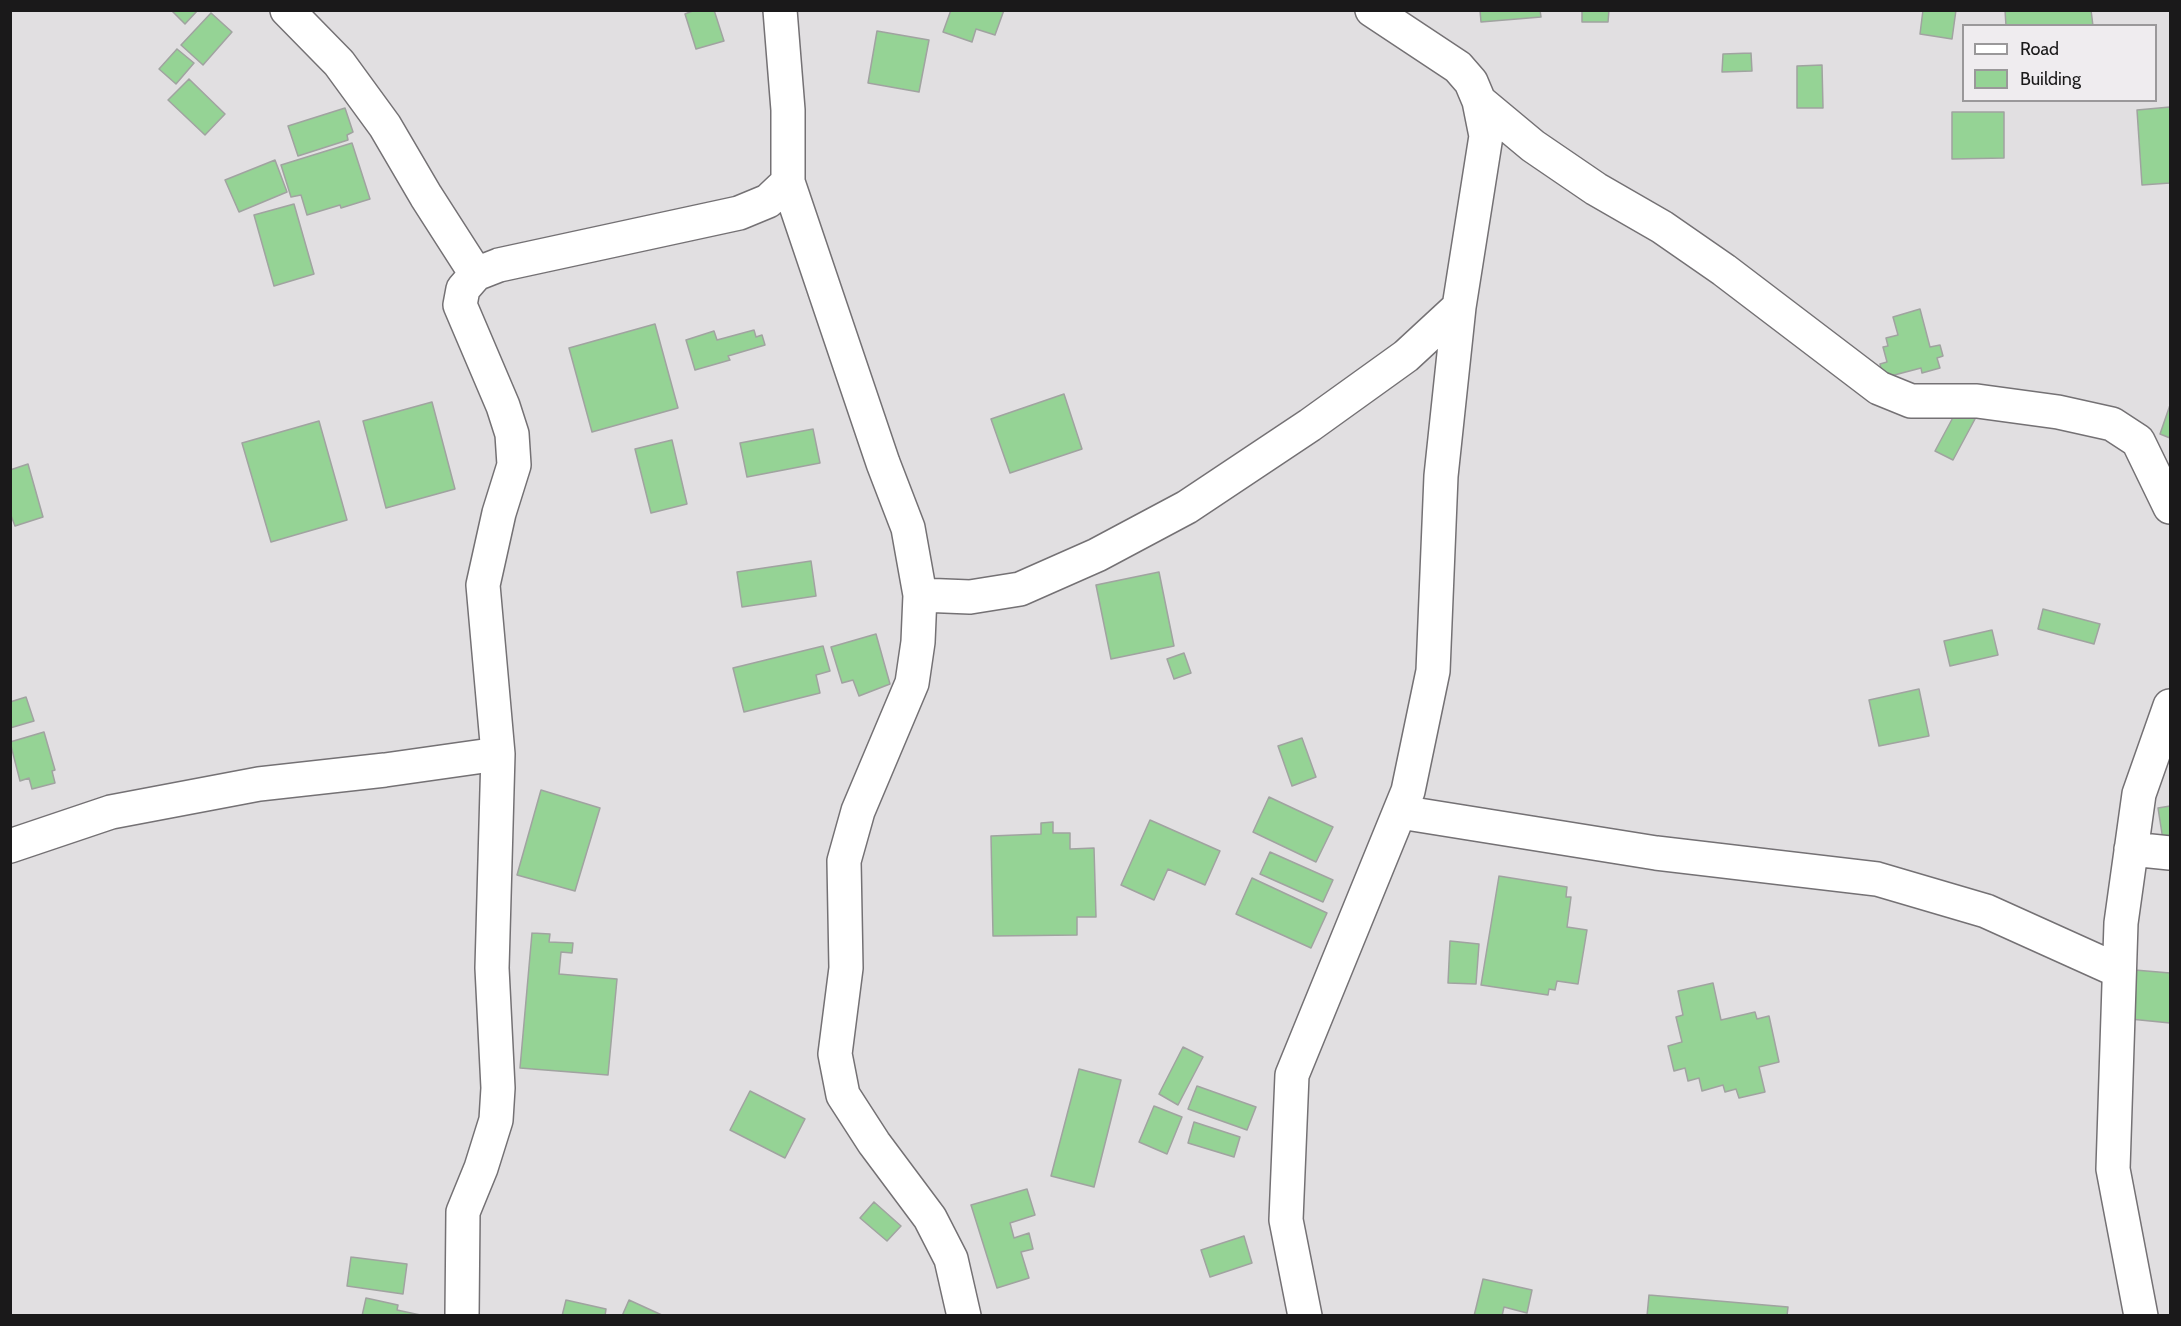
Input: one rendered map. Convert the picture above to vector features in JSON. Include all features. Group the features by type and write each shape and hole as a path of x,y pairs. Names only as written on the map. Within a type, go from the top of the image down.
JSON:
{"street":[{"path":"287,10 339,63 385,126 476,274"},
{"path":"780,10 788,110 788,182 883,464 908,528 920,594 918,642 912,683 858,811 844,861 846,968 835,1054 843,1095 874,1143 930,1218 951,1259 964,1316"},
{"path":"1305,1316 1286,1220 1292,1075 1408,791 1433,671 1441,476 1459,307 1486,136 1479,101 1471,82 1458,67 1372,10"},
{"path":"1479,101 1533,146 1596,189 1662,226 1724,270 1879,388 1911,401 1977,401 2058,412 2112,424 2138,441 2170,507"},
{"path":"462,1316 463,1212 496,1120 498,1088 492,968 498,754 483,585 499,513 514,465 512,434 460,305 463,289 476,274 499,265 739,213 768,201 788,182"},
{"path":"920,594 970,597 1020,588 1097,555 1187,507 1310,425 1406,356 1459,307"},
{"path":"2140,1316 2113,1169 2121,923 2139,794 2170,706"},
{"path":"10,846 111,812 259,784 385,770 498,754"},
{"path":"1400,812 1656,853 1877,879 1986,911 2119,971"},
{"path":"2131,849 2170,853"}],"building":[{"path":"171,10 198,10 185,24"},
{"path":"695,10 714,10 724,41 696,49 685,14"},
{"path":"951,10 1004,10 995,35 976,29 972,42 943,32"},
{"path":"1480,10 1540,10 1541,17 1481,22"},
{"path":"1582,10 1609,10 1608,22 1582,22"},
{"path":"1923,10 1956,10 1952,39 1920,34"},
{"path":"2005,10 2091,10 2093,24 2006,24"},
{"path":"211,13 232,32 203,65 181,45"},
{"path":"877,31 929,40 919,92 868,83"},
{"path":"177,49 194,63 176,84 159,69"},
{"path":"1751,53 1752,71 1722,72 1723,54"},
{"path":"1822,65 1823,108 1797,108 1797,66"},
{"path":"189,79 225,114 205,135 168,100"},
{"path":"2170,107 2170,183 2142,185 2137,110"},
{"path":"345,108 353,132 347,135 348,140 298,156 288,126"},
{"path":"1952,112 2004,112 2004,158 1952,159"},
{"path":"352,143 370,199 307,215 301,195 291,197 281,165"},
{"path":"275,160 287,192 239,212 225,180"},
{"path":"294,204 314,274 274,286 254,215"},
{"path":"1920,309 1930,347 1940,345 1943,356 1937,358 1940,368 1922,373 1921,368 1883,378 1880,364 1887,362 1883,347 1888,346 1886,338 1898,335 1893,317"},
{"path":"655,324 678,408 592,432 569,348"},
{"path":"754,330 756,337 762,335 765,345 728,356 730,360 695,370 686,340 714,331 717,340"},
{"path":"1064,394 1082,449 1010,473 991,419"},
{"path":"432,402 455,489 386,508 363,421"},
{"path":"2170,405 2170,438 2160,434"},
{"path":"1957,410 1975,419 1953,460 1935,451"},
{"path":"319,421 347,520 271,542 242,443"},
{"path":"813,429 820,463 747,477 740,443"},
{"path":"672,440 687,504 651,513 635,449"},
{"path":"28,464 43,517 15,526 10,513 10,470"},
{"path":"811,561 816,596 742,607 737,572"},
{"path":"1159,572 1174,646 1111,659 1096,585"},
{"path":"2043,609 2100,624 2094,644 2038,629"},
{"path":"1992,630 1998,655 1950,666 1944,641"},
{"path":"876,634 890,684 859,696 853,680 842,683 831,647"},
{"path":"823,646 830,671 816,675 820,693 744,712 733,668"},
{"path":"1184,653 1191,673 1174,679 1167,659"},
{"path":"1919,689 1929,736 1879,746 1869,700"},
{"path":"26,697 34,721 10,728 10,702"},
{"path":"44,732 55,770 52,771 55,783 32,789 29,778 20,781 10,742"},
{"path":"1302,738 1316,777 1292,786 1278,746"},
{"path":"541,790 600,808 575,891 517,875"},
{"path":"1269,797 1333,827 1316,862 1253,832"},
{"path":"2170,806 2170,839 2163,840 2158,808"},
{"path":"1150,820 1220,851 1205,885 1168,869 1154,900 1121,885"},
{"path":"1053,822 1053,833 1070,833 1070,849 1094,848 1096,917 1077,917 1077,935 993,936 991,836 1041,834 1041,823"},
{"path":"1270,852 1333,880 1323,902 1260,874"},
{"path":"1499,876 1567,887 1566,897 1571,897 1567,927 1587,930 1578,984 1557,981 1555,990 1549,989 1548,995 1481,985"},
{"path":"1252,878 1327,913 1311,948 1236,914"},
{"path":"532,933 550,934 549,942 573,943 572,953 561,952 559,974 617,979 608,1075 520,1068"},
{"path":"1450,941 1479,944 1476,984 1448,983"},
{"path":"2135,970 2170,973 2170,1023 2130,1019"},
{"path":"1713,983 1721,1020 1755,1012 1757,1019 1769,1016 1779,1062 1759,1067 1765,1092 1739,1098 1736,1089 1725,1092 1723,1085 1702,1091 1699,1078 1688,1081 1685,1068 1674,1071 1668,1046 1682,1042 1676,1017 1683,1015 1678,991"},
{"path":"1183,1047 1203,1057 1178,1105 1159,1094"},
{"path":"1079,1069 1121,1080 1094,1187 1051,1176"},
{"path":"1197,1086 1256,1107 1247,1130 1188,1109"},
{"path":"750,1091 805,1119 785,1158 730,1130"},
{"path":"1154,1106 1182,1117 1167,1154 1139,1142"},
{"path":"1194,1122 1240,1137 1234,1157 1188,1143"},
{"path":"1027,1189 1035,1215 1010,1223 1014,1238 1029,1233 1033,1249 1021,1252 1029,1278 997,1288 971,1205"},
{"path":"874,1202 901,1226 887,1241 860,1218"},
{"path":"1244,1236 1252,1263 1210,1277 1201,1250"},
{"path":"351,1257 407,1264 403,1294 347,1286"},
{"path":"1483,1279 1532,1290 1527,1313 1504,1307 1502,1316 1474,1316"},
{"path":"1649,1295 1788,1307 1787,1316 1647,1316"},
{"path":"366,1298 398,1305 397,1310 425,1316 362,1316"},
{"path":"566,1300 606,1309 605,1316 562,1316"},
{"path":"629,1300 664,1316 622,1316"}]}
